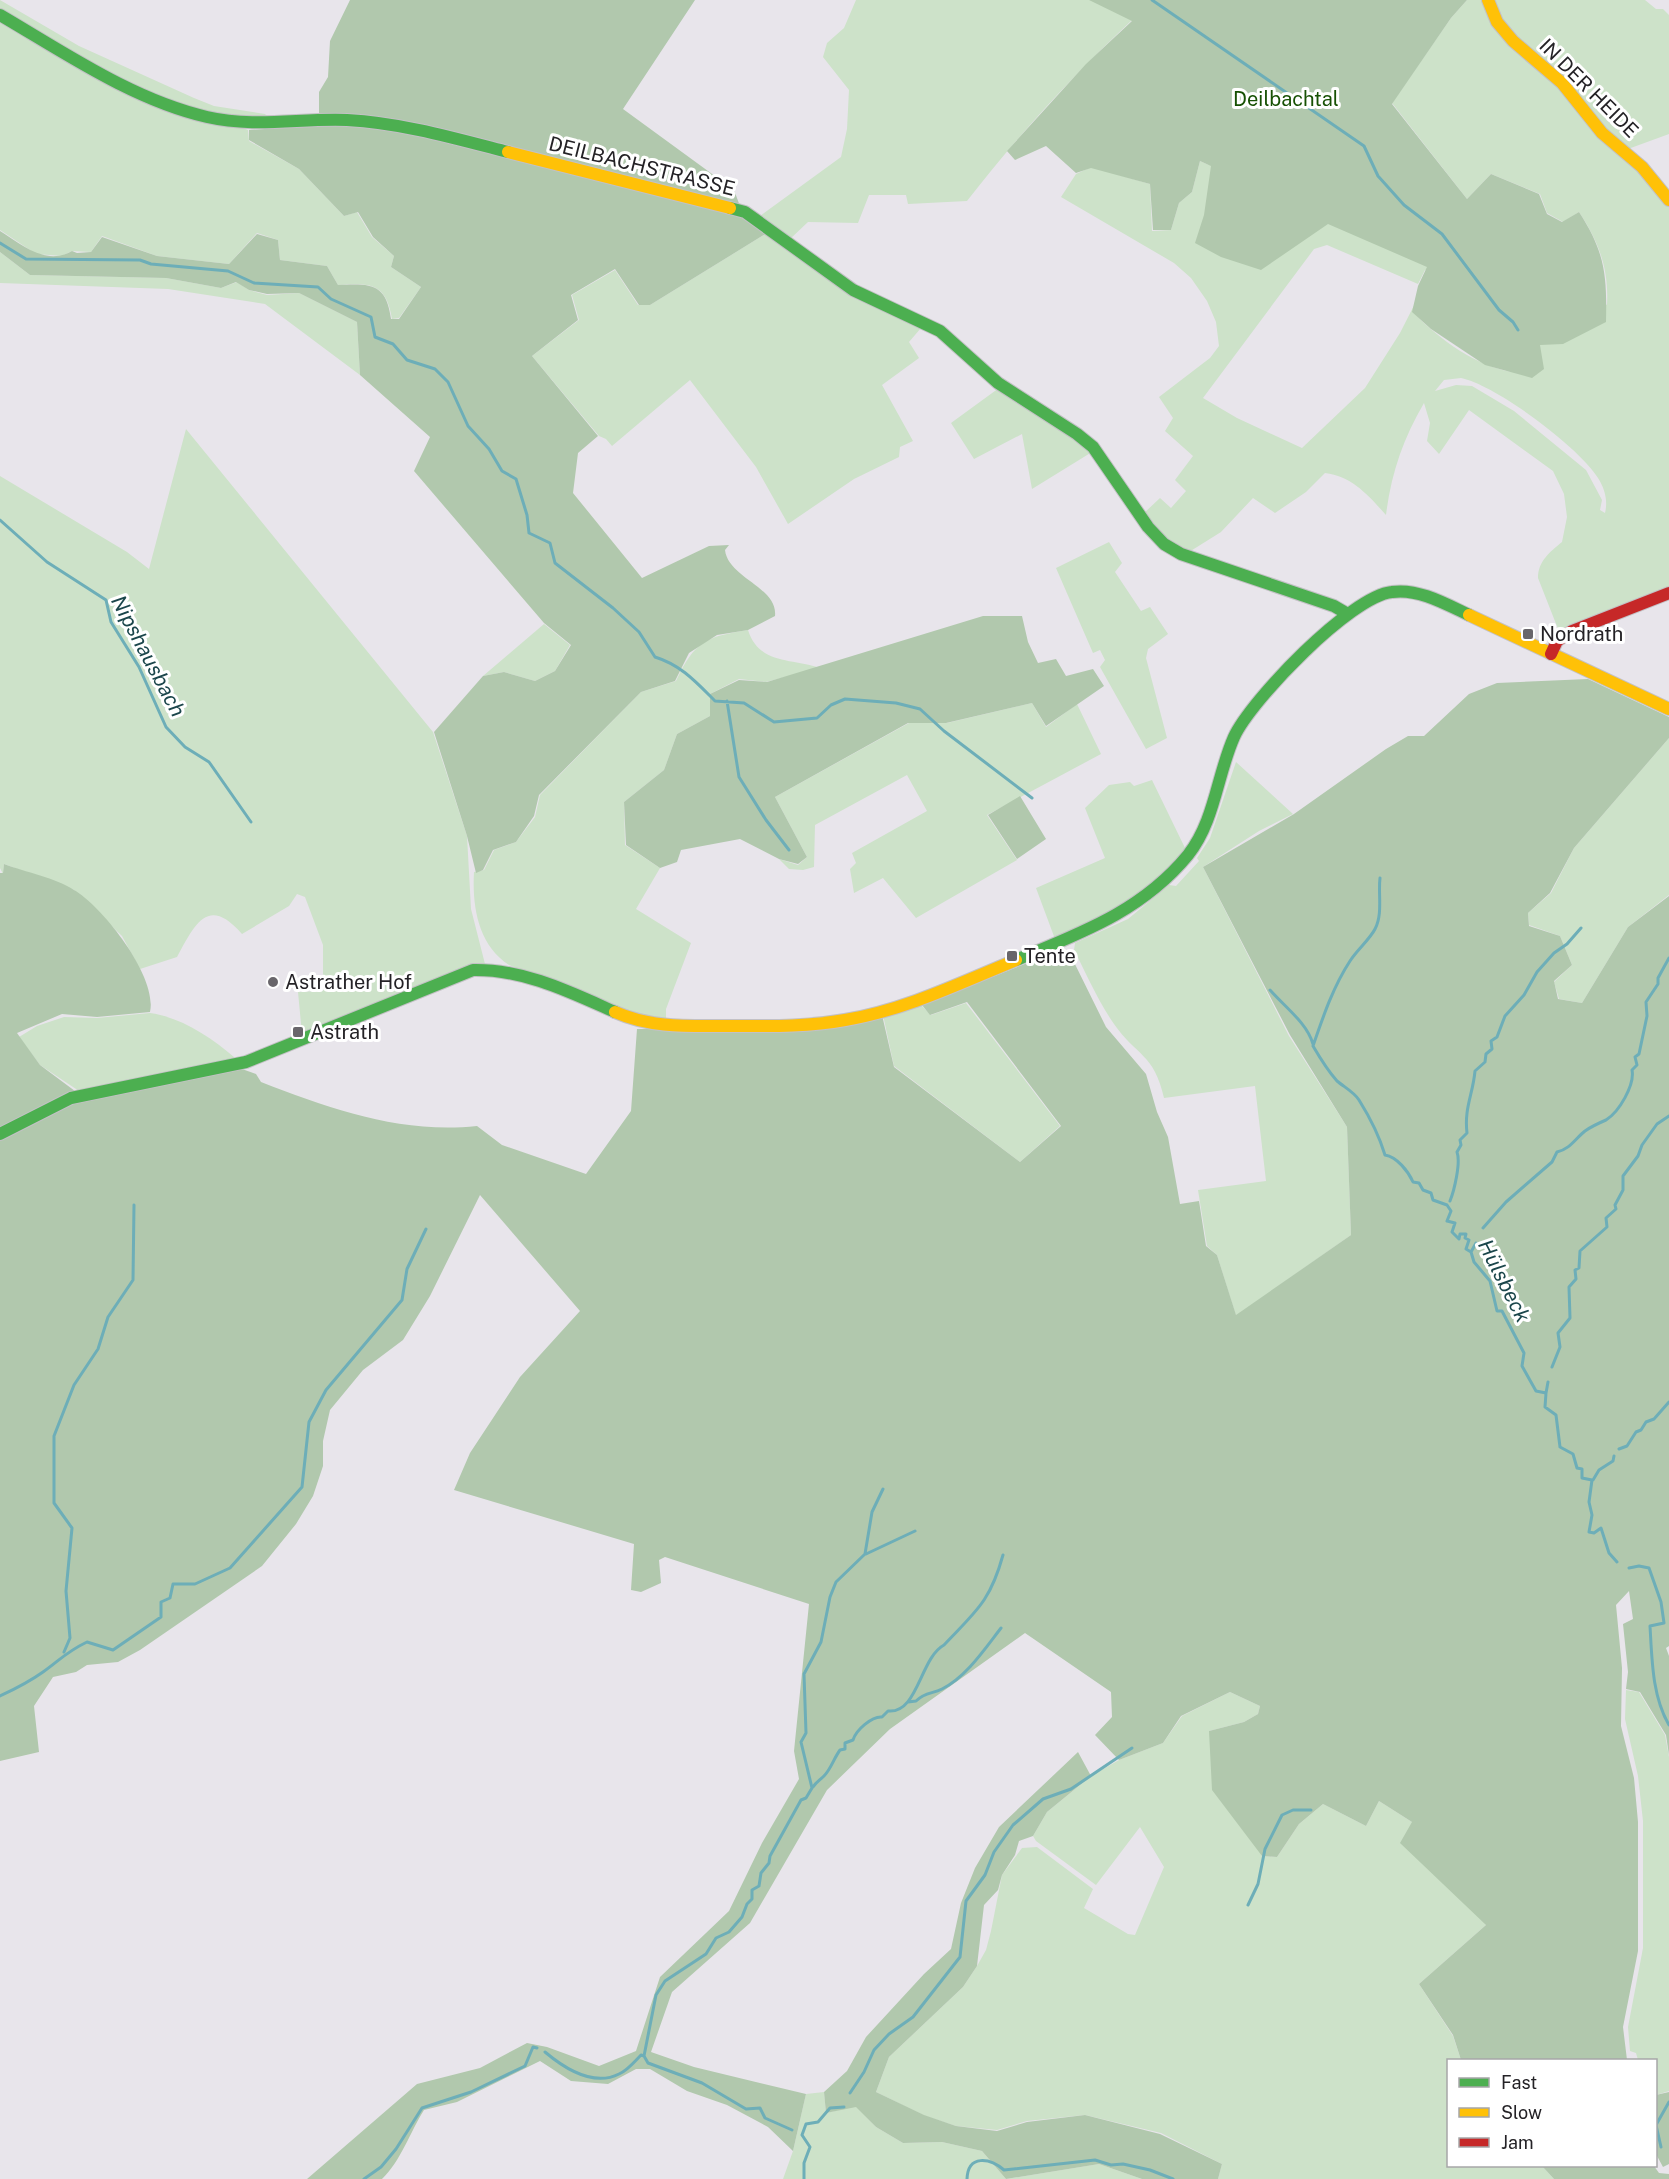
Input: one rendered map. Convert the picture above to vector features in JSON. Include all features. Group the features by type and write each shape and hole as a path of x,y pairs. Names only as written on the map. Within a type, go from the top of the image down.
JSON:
{"street":[{"name":"IN DER HEIDE","path":"1488,0 1497,22 1513,41 1562,83 1602,133 1641,167 1669,200"},
{"name":"DEILBACHSTRASSE","path":"0,15 80,62 132,87 208,117 256,125 323,120 369,122 414,128 746,212 853,290 940,331 964,350 998,383 1077,434 1093,447 1148,527 1164,544 1181,554 1334,606 1347,613"},
{"path":"0,1134 71,1098 246,1062 473,970 490,968 513,972 636,1021 657,1026 778,1026 830,1023 861,1017 916,1000 1103,925 1137,904 1164,880 1196,844 1211,808 1229,747 1242,721 1257,701 1347,613 1366,600 1385,592 1403,591 1421,594 1669,709"},
{"path":"1551,654 1557,641 1572,631 1669,593"}],"green space":[{"path":"0,0 79,46 194,98 214,106 265,114 269,118 246,120 232,118 170,101 83,59 0,11"},
{"path":"350,0 695,0 623,109 734,190 744,217 767,233 650,305 639,305 615,269 571,295 578,320 532,356 598,436 578,453 573,493 642,578 709,546 729,545 725,550 728,560 734,568 769,597 774,606 775,616 748,630 717,635 689,653 675,681 641,692 539,795 534,816 516,842 493,850 483,870 476,873 467,836 434,732 483,676 504,672 535,681 555,671 571,645 544,623 414,471 430,437 360,375 357,322 299,293 267,294 249,290 236,282 221,288 166,278 30,275 0,252 0,231 34,252 44,255 62,255 72,251 91,252 102,237 157,256 229,264 257,234 278,240 280,260 327,266 338,285 375,288 385,298 391,319 399,319 421,287 391,267 394,256 373,237 358,212 344,216 299,169 249,140 249,130 322,125 319,115 319,92 328,77 330,41"},
{"path":"856,0 1451,0 1386,101 1470,217 1607,305 1606,280 1601,256 1579,212 1563,222 1547,213 1540,194 1491,174 1467,199 1392,103 1451,18 1467,0 1483,2 1490,0 1645,0 1656,9 1663,9 1669,15 1669,134 1628,149 1669,205 1669,589 1560,634 1538,578 1542,562 1562,542 1567,517 1564,494 1553,471 1469,410 1439,454 1427,441 1430,423 1424,403 1399,457 1386,515 1352,483 1344,478 1325,473 1306,492 1275,513 1253,498 1221,532 1189,552 1165,539 1143,514 1160,498 1171,508 1186,491 1175,480 1193,456 1165,431 1173,418 1159,397 1210,358 1219,346 1216,322 1207,301 1191,278 1174,263 1061,197 1076,174 1089,168 1144,28 1131,21 1109,42 1045,108 967,201 908,204 906,195 869,195 858,223 808,222 789,240 760,216 841,157 847,129 849,90 823,57 827,43 844,28","holes":["1172,137 1209,165 1200,161 1192,192 1179,203 1171,230 1152,231 1150,184 1119,175","1327,245 1418,284 1425,270 1431,272 1400,333 1365,388 1302,448 1237,418 1203,398 1314,249","1416,315 1510,372 1486,364 1460,351 1436,334","1461,378 1495,392 1556,435 1588,465 1598,478 1605,495 1605,513 1600,510 1602,500 1586,470 1514,411 1472,386 1456,385 1435,391 1444,380"]},
{"name":"Deilbachtal","path":"1089,0 1467,0 1451,18 1392,104 1467,199 1491,174 1539,194 1547,214 1562,222 1579,212 1594,239 1603,264 1606,322 1563,344 1540,345 1544,369 1532,378 1485,365 1431,329 1412,312 1418,286 1427,267 1328,224 1261,270 1221,257 1195,243 1204,215 1211,166 1200,161 1192,192 1179,203 1171,230 1153,230 1150,184 1091,168 1076,173 1046,146 1015,160 1007,151 1086,64 1132,21"},
{"path":"0,21 77,65 248,130 249,141 299,169 344,216 357,212 372,237 394,256 391,267 421,287 399,318 392,319 386,298 375,287 359,284 338,285 327,266 280,260 278,240 257,233 229,264 157,256 102,236 91,252 72,251 62,256 36,254 0,230"},
{"path":"767,233 850,294 921,328 909,342 919,358 882,385 913,441 900,447 899,457 854,479 788,524 756,467 690,380 612,446 606,439 599,436 532,356 579,320 572,295 615,270 638,305 650,305"},
{"path":"0,252 30,275 166,278 221,288 237,282 249,290 267,295 299,293 357,322 360,375 265,304 168,289 0,283"},
{"path":"999,388 1092,452 1032,489 1022,434 974,459 951,423"},
{"path":"186,429 433,732 467,836 471,909 485,964 472,966 302,1034 298,992 323,991 323,945 305,897 297,894 289,906 242,934 220,916 211,915 204,918 190,934 177,957 140,969 122,936 74,890 4,864 3,874 0,868 0,476 127,552 149,569"},
{"path":"1109,542 1122,563 1115,572 1141,611 1150,607 1168,634 1148,649 1146,658 1167,738 1146,749 1100,667 1105,660 1100,650 1093,653 1056,568"},
{"path":"983,616 1022,616 1028,642 1038,663 1056,659 1066,676 1093,669 1104,686 1046,726 1032,703 946,723 908,723 775,797 807,857 798,864 779,859 740,839 681,850 677,862 660,868 626,845 624,802 664,770 677,734 710,716 710,694 739,680 767,682"},
{"path":"544,624 570,645 555,671 535,681 504,672 483,676"},
{"path":"748,630 753,641 768,655 820,668 766,682 739,679 710,694 710,716 677,734 664,770 624,802 625,845 660,868 636,909 691,943 666,1009 666,1022 621,1010 509,965 490,947 479,924 474,898 474,872 484,870 494,850 516,842 535,817 540,795 641,692 676,681 689,657 703,643 721,635"},
{"path":"1588,679 1669,717 1669,738 1574,848 1550,893 1528,913 1529,926 1560,936 1572,965 1554,981 1558,999 1582,1003 1628,927 1669,896 1669,1646 1666,1648 1669,1656 1669,1755 1666,1735 1640,1692 1626,1689 1628,1672 1623,1624 1633,1619 1629,1591 1616,1605 1622,1668 1621,1726 1634,1778 1638,1822 1638,1951 1623,2027 1627,2059 1461,2059 1453,2035 1419,1984 1486,1925 1400,1843 1412,1822 1379,1801 1366,1826 1323,1804 1299,1824 1277,1857 1262,1856 1212,1790 1209,1731 1244,1722 1258,1714 1260,1706 1230,1692 1181,1716 1163,1743 1119,1760 1095,1735 1112,1717 1111,1692 1025,1633 890,1729 827,1790 750,1923 672,1992 651,2052 694,2067 806,2094 793,2151 768,2127 727,2105 687,2091 650,2069 636,2069 608,2084 571,2081 540,2061 457,2102 424,2110 400,2155 382,2179 307,2179 417,2084 480,2068 527,2043 547,2047 599,2066 636,2051 660,1977 729,1911 762,1843 799,1779 794,1751 809,1604 665,1557 659,1560 661,1583 641,1592 631,1590 634,1544 454,1490 470,1453 520,1377 580,1311 480,1195 430,1296 403,1340 363,1370 330,1410 323,1441 323,1466 313,1496 296,1524 262,1566 140,1650 118,1662 87,1665 76,1672 53,1677 34,1706 39,1752 0,1761 0,873 3,873 4,864 58,882 86,899 126,944 146,981 150,997 150,1012 97,1017 62,1014 17,1033 40,1065 87,1100 242,1069 256,1074 261,1082 366,1117 421,1126 448,1128 477,1126 502,1145 586,1174 631,1111 637,1029 804,1027 882,1015 894,1067 1020,1162 1061,1126 967,1002 930,1015 922,1005 1060,950 1068,950 1106,1027 1146,1074 1157,1112 1168,1137 1180,1204 1199,1201 1206,1246 1217,1255 1236,1315 1351,1235 1347,1127 1290,1035 1203,867 1294,814 1386,749 1408,736 1424,736 1469,694 1497,683"},
{"path":"1032,703 1046,727 1077,704 1101,754 987,815 1017,860 916,918 883,878 854,893 850,869 856,863 852,853 927,811 907,775 815,825 814,867 803,870 789,869 779,859 798,865 807,857 775,797 909,723 947,723"},
{"path":"1669,738 1669,895 1628,927 1582,1003 1559,999 1554,982 1572,965 1560,936 1529,925 1528,913 1551,893 1574,848"},
{"path":"1236,762 1293,814 1259,831 1203,867 1289,1036 1347,1127 1351,1235 1236,1316 1217,1255 1207,1246 1198,1190 1266,1181 1255,1086 1164,1098 1160,1083 1150,1063 1114,1024 1074,950 1075,943 1128,919 1169,885 1176,886 1199,861 1197,858 1210,838"},
{"path":"1152,780 1185,848 1157,879 1127,903 1055,939 1036,888 1105,858 1085,808 1109,785 1130,782 1134,786"},
{"path":"1020,796 1046,839 1017,859 988,815"},
{"path":"966,1003 1060,1126 1020,1162 894,1066 883,1015 921,1005 931,1015"},
{"path":"150,1013 173,1019 195,1029 234,1057 233,1061 79,1091 40,1065 19,1037 37,1026 64,1017 97,1018"},
{"path":"1626,1690 1639,1692 1665,1735 1669,1757 1669,2091 1657,2095 1657,2059 1638,2059 1636,2053 1630,2051 1628,2027 1643,1948 1643,1821 1638,1776 1625,1719"},
{"path":"1230,1692 1260,1706 1258,1714 1244,1722 1209,1731 1262,1856 1277,1857 1299,1824 1323,1804 1366,1826 1379,1801 1412,1822 1486,1925 1419,1984 1453,2036 1461,2059 1447,2059 1447,2167 1543,2167 1554,2179 1218,2179 1222,2164 1161,2133 1085,2115 1027,2121 997,2130 956,2126 925,2116 876,2092 889,2057 963,1987 977,1966 986,1950 1002,1875 1022,1848 1037,1847 1093,1889 1084,1908 1128,1934 1135,1935 1164,1867 1140,1827 1096,1885 1036,1841 1033,1836 1047,1812 1091,1776 1119,1760 1163,1743 1182,1716"},
{"path":"1078,1752 1091,1776 1047,1812 1033,1836 1019,1841 1015,1855 1002,1875 998,1890 984,1905 977,1966 963,1987 889,2057 876,2092 924,2115 956,2126 997,2131 1027,2122 1085,2115 1160,2134 1222,2164 1218,2179 1142,2179 1099,2164 1006,2179 982,2151 942,2142 903,2143 876,2127 856,2107 826,2113 824,2092 847,2071 866,2037 924,1974 951,1949 961,1903 975,1868 999,1827"},
{"path":"824,2092 826,2113 856,2106 876,2127 903,2143 942,2142 982,2151 1006,2179 783,2179 793,2151 806,2094"},
{"path":"1669,2092 1669,2164 1663,2167 1657,2156 1657,2095"},
{"path":"1099,2164 1142,2179 1006,2179"},
{"path":"1543,2167 1655,2167 1659,2173 1669,2174 1669,2179 1554,2179"}],"waterway":[{"path":"1152,0 1364,146 1378,176 1404,205 1442,234 1499,310 1513,322 1518,330"},
{"path":"0,243 26,259 140,260 151,264 228,271 254,283 318,287 331,299 371,317 375,337 393,344 407,360 435,369 448,382 468,426 489,449 502,471 516,479 527,515 529,533 550,543 555,563 613,608 639,632 655,657 680,669 715,701 744,703 774,722 817,718 831,705 845,699 896,703 920,709 944,731 1032,798"},
{"name":"Nipshausbach","path":"0,520 47,562 106,600 111,622 139,667 166,727 185,747 209,762 251,822"},
{"path":"727,701 739,777 766,820 789,850"},
{"name":"Hülsbeck","path":"1380,878 1380,910 1375,929 1350,961 1338,981 1313,1046 1337,1081 1359,1100 1374,1126 1385,1155 1398,1162 1413,1182 1419,1183 1423,1190 1431,1193 1433,1200 1447,1205 1451,1211 1447,1221 1455,1223 1452,1232 1459,1239 1460,1234 1466,1234 1465,1238 1469,1240 1466,1249 1471,1252 1474,1262 1490,1281 1497,1311 1502,1311 1524,1353 1522,1366 1536,1391 1546,1393 1545,1407 1556,1415 1560,1447 1573,1454 1577,1468 1582,1469 1582,1478 1592,1480 1589,1502 1592,1515 1589,1532 1594,1533 1601,1528 1609,1553 1617,1562"},
{"path":"1450,1201 1456,1177 1457,1152 1461,1145 1460,1140 1467,1133 1468,1108 1475,1071 1485,1062 1486,1054 1492,1049 1491,1041 1497,1037 1505,1016 1524,995 1537,972 1581,928"},
{"path":"1483,1228 1506,1202 1552,1162 1557,1152 1569,1146 1588,1129 1606,1120 1621,1105 1629,1090 1632,1070 1637,1065 1635,1057 1639,1054 1647,1016 1646,1002 1658,984 1658,978 1669,958"},
{"path":"1270,990 1301,1022 1313,1044"},
{"path":"1552,1367 1560,1347 1558,1333 1570,1318 1569,1287 1576,1279 1575,1270 1579,1268 1580,1251 1607,1227 1606,1218 1616,1209 1615,1205 1623,1190 1623,1176 1657,1124 1669,1116"},
{"path":"64,1652 70,1638 66,1591 72,1528 54,1503 54,1436 74,1385 98,1349 108,1317 133,1280 134,1205"},
{"path":"0,1696 32,1679 87,1642 113,1650 161,1617 161,1602 170,1598 173,1584 195,1584 230,1568 302,1487 309,1422 326,1390 402,1300 407,1269 426,1229"},
{"path":"1471,1252 1476,1243"},
{"path":"1546,1393 1548,1382"},
{"path":"1619,1449 1627,1446 1636,1432 1641,1430 1646,1422 1654,1419 1669,1402"},
{"path":"1593,1480 1599,1470 1613,1461 1614,1456"},
{"path":"644,2056 656,1995 665,1981 706,1954 716,1938 729,1932 742,1917 747,1904 752,1899 752,1890 759,1886 761,1873 769,1863 770,1856 801,1800 806,1798 812,1788 801,1742 806,1733 804,1674 821,1642 830,1597 836,1582 865,1554 872,1512 883,1489"},
{"path":"866,1554 915,1531"},
{"path":"813,1787 826,1773 840,1750 845,1749 845,1743 853,1740 865,1724 882,1717 888,1711 898,1710 906,1704 913,1695 929,1661 981,1605 993,1584 1003,1555"},
{"name":"Hülsbeck","path":"1629,1568 1639,1566 1649,1568 1661,1602 1664,1623 1650,1626 1651,1651 1656,1690 1669,1725"},
{"path":"908,1702 916,1701 942,1689 959,1678 1001,1628"},
{"path":"850,2093 864,2072 874,2050 889,2034 913,2017 960,1957 966,1901 985,1875 994,1852 1013,1825 1043,1799 1071,1789 1132,1748"},
{"path":"1248,1905 1258,1884 1265,1849 1282,1815 1293,1810 1311,1810"},
{"path":"364,2179 381,2167 396,2149 422,2108 471,2092 525,2066 533,2047 537,2048"},
{"path":"545,2052 579,2074 599,2078 622,2072 641,2055 648,2063 702,2083 746,2109 760,2108 765,2118 792,2130"},
{"name":"Hülsbeck","path":"1657,2123 1669,2102"},
{"path":"804,2179 804,2163 810,2147 802,2135 806,2124 818,2122 830,2108 844,2107"},
{"name":"Hülsbeck","path":"1657,2129 1661,2147"},
{"path":"967,2179 971,2165 981,2161 992,2163 1004,2170 1095,2160 1111,2165 1123,2164 1150,2170 1173,2179"}],"traffic: fast":[{"path":"0,15 126,87 153,99 207,117 243,122 347,120 388,124 508,152"},
{"path":"730,208 745,212 853,290 940,331 998,383 1077,434 1093,447 1148,527 1164,544 1181,554 1334,606 1346,613"},
{"path":"1016,960 1087,930 1131,906 1170,874 1188,855 1204,828 1228,752 1244,720 1260,699 1304,652 1352,611 1374,598 1402,591 1432,598 1469,615"},
{"path":"0,1134 71,1098 246,1062 473,970 510,973 546,983 615,1012"}],"traffic: slow":[{"path":"1488,0 1497,22 1513,41 1562,83 1602,133 1642,167 1669,200"},
{"path":"508,152 730,208"},
{"path":"1469,615 1669,709"},
{"path":"615,1012 642,1021 684,1026 816,1024 867,1015 911,1003 1016,960"}],"traffic: jam":[{"path":"1551,654 1557,641 1572,631 1669,593"}],"place":[{"name":"Nordrath","path":"1528,634"},
{"name":"Tente","path":"1012,956"},
{"name":"Astrather Hof","path":"273,982"},
{"name":"Astrath","path":"298,1032"}]}
